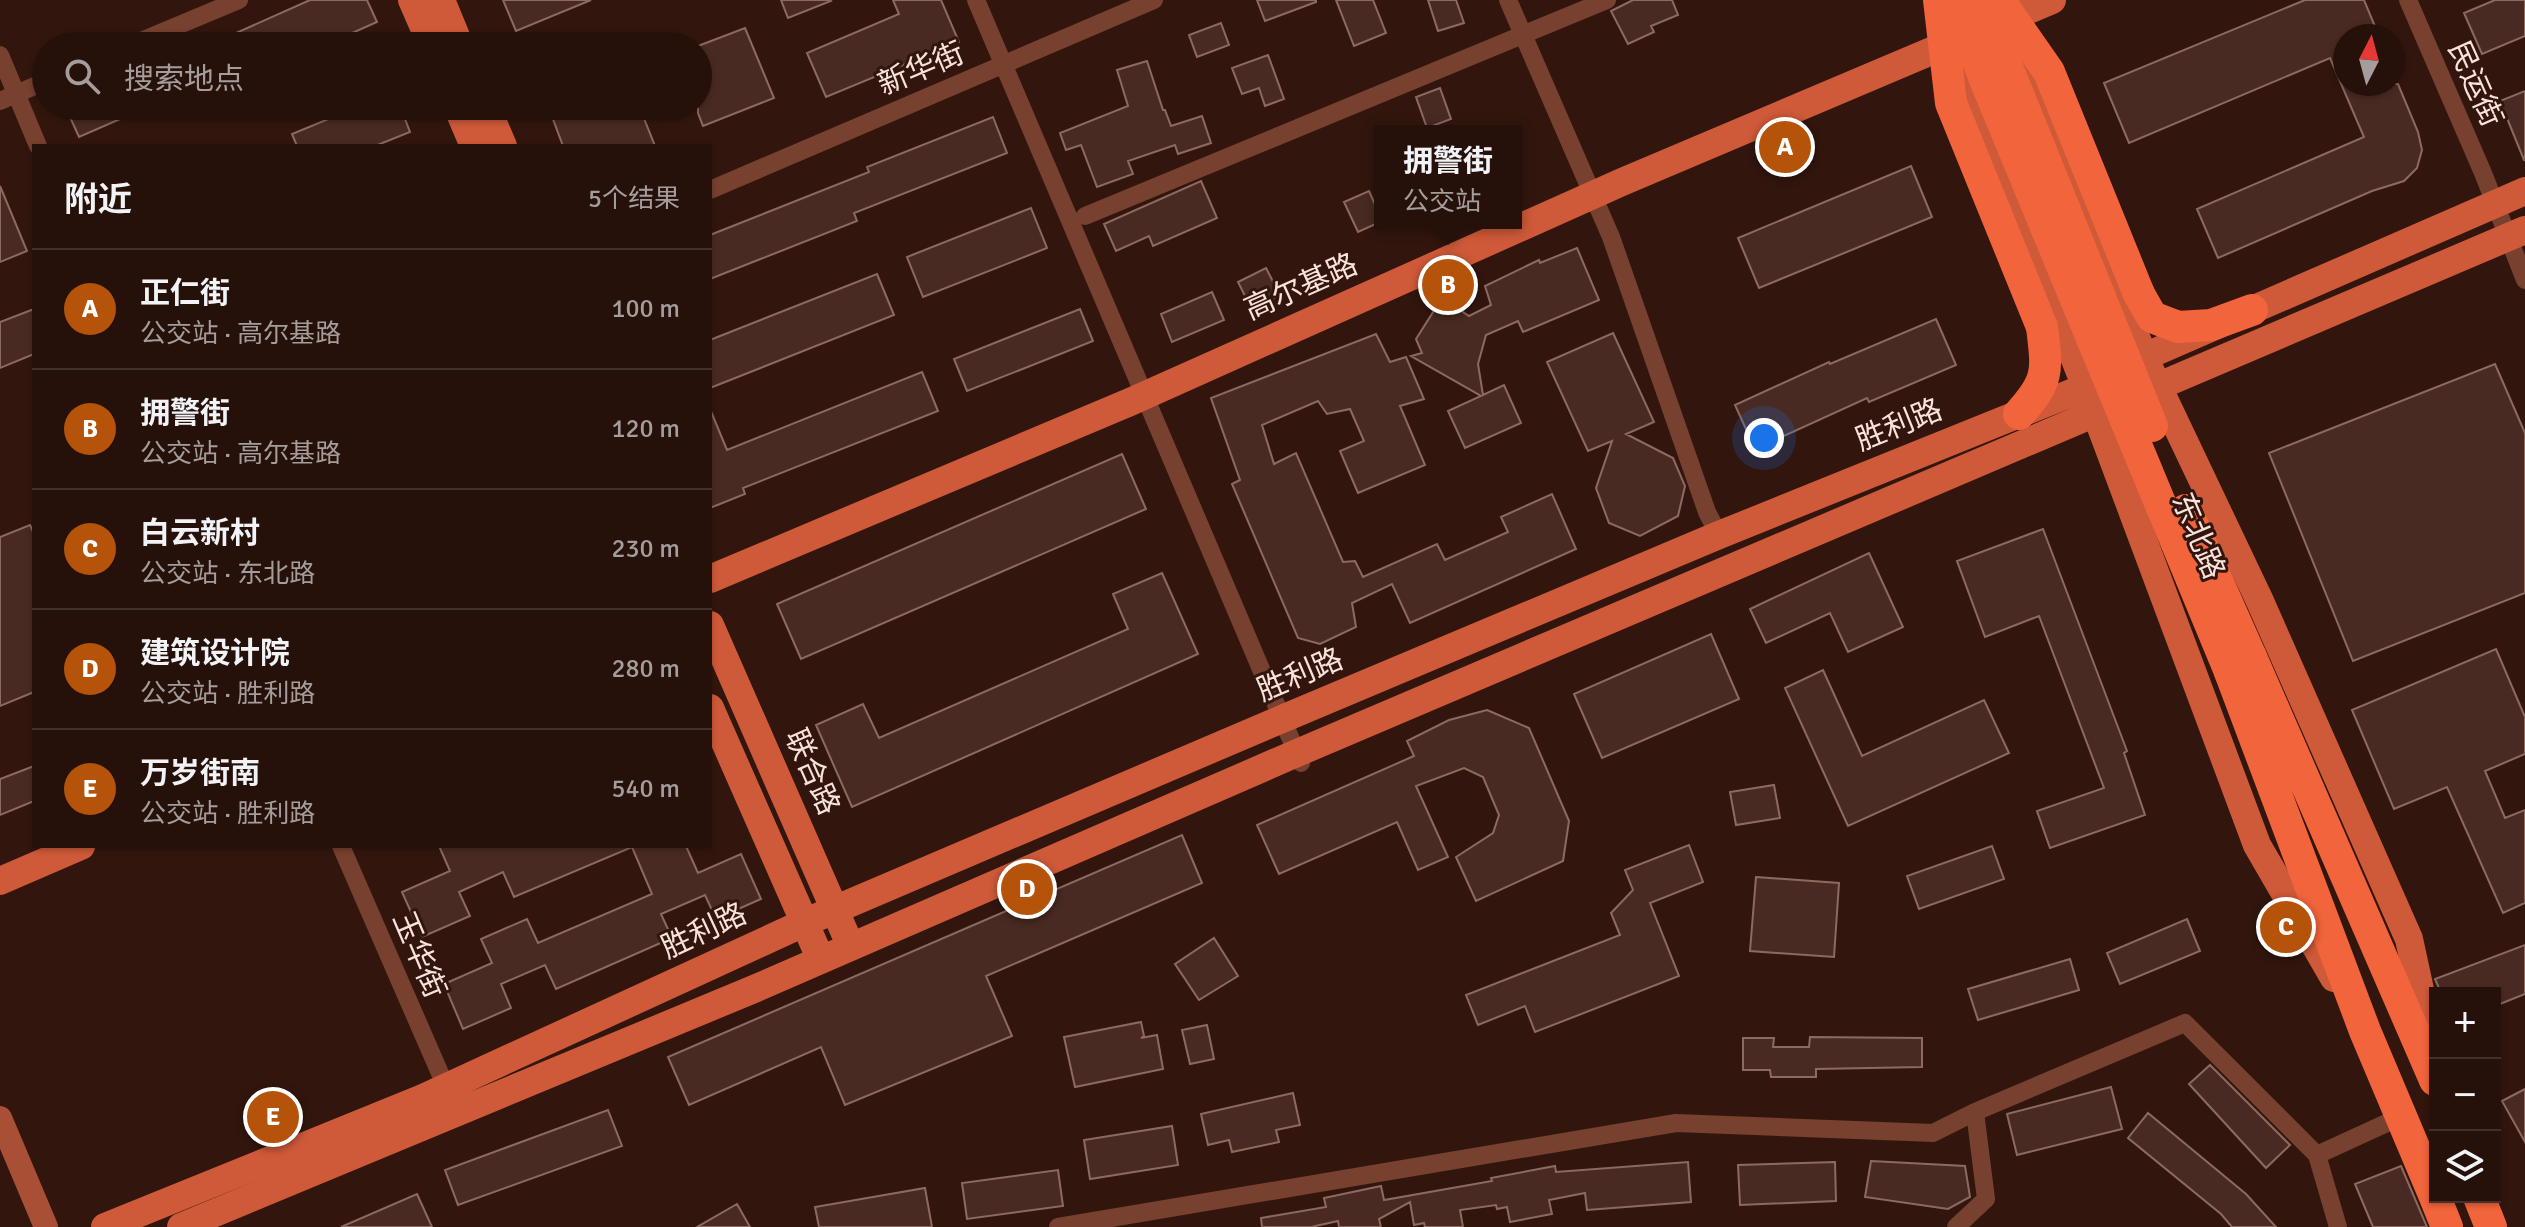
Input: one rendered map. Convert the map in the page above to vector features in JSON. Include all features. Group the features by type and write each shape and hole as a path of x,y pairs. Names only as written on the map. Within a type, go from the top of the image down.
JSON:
{"highway":[{"path":"1939,0 1951,103 2042,327 2047,370 2035,395 2019,414"},
{"name":"东北路","path":"1955,0 1986,82 2240,665 2429,1068"},
{"name":"东北路","path":"1980,0 2177,488 2365,1031 2429,1182"},
{"path":"2002,6 2049,72 2139,294 2152,317 2178,327 2211,325 2252,310"},
{"name":"东北路","path":"2437,1203 2447,1227"},
{"path":"2481,1203 2491,1227"}],"main road":[{"path":"412,0 426,32"},
{"path":"441,0 454,32"},
{"name":"东北路","path":"1931,0 2086,387 2257,845 2365,1031"},
{"name":"高尔基路","path":"1522,227 1949,44 2002,6 2052,0"},
{"name":"东北路","path":"2002,6 2144,357 2259,599 2409,939 2422,999 2430,1059"},
{"path":"463,120 473,144"},
{"path":"492,120 502,144"},
{"name":"胜利路","path":"105,1227 446,1087 806,922 1282,719 1719,535 2086,387 2144,357 2525,191"},
{"name":"高尔基路","path":"712,578 1144,395 1517,229"},
{"path":"181,1227 1299,759 2157,385 2516,234"},
{"name":"联合路","path":"712,630 851,947"},
{"path":"712,712 821,960"},
{"path":"0,881 76,848"}],"street":[{"path":"162,32 239,0"},
{"path":"976,0 1299,759"},
{"name":"新华街","path":"712,189 1154,0"},
{"path":"1508,0 1611,237 1707,512 1719,535"},
{"path":"1085,216 1607,0"},
{"name":"民运街","path":"2408,0 2483,173 2494,206 2516,234 2525,280"},
{"path":"0,55 8,97 37,144"},
{"path":"8,97 32,87"},
{"name":"玉华街","path":"342,848 446,1087"},
{"path":"1058,1227 1676,1123 1933,1133 1975,1112 2185,1023 2317,1155 2338,1227"},
{"path":"1956,1227 1986,1199 1975,1112"},
{"path":"2317,1155 2402,1116"},
{"path":"0,1118 46,1227"}],"building":[{"path":"310,0 367,0 377,22 354,32 238,32"},
{"path":"503,0 591,0 516,31"},
{"path":"781,0 830,0 831,1 788,18"},
{"path":"893,0 941,0 959,42 826,97 807,53 899,14"},
{"path":"1257,0 1316,0 1316,2 1265,21"},
{"path":"1336,0 1373,0 1386,33 1354,46"},
{"path":"1428,0 1456,0 1464,23 1438,31"},
{"path":"1633,0 1672,0 1678,15 1651,26 1654,32 1628,44 1611,11"},
{"path":"2305,0 2364,0 2374,24 2333,24 2333,65 2330,58 2129,143 2104,83"},
{"path":"2495,0 2525,0 2525,36 2482,54 2464,13"},
{"path":"1221,23 1229,45 1197,57 1189,35"},
{"path":"745,28 774,98 703,126 701,120 712,120 712,41"},
{"path":"1268,55 1284,99 1265,106 1259,88 1242,94 1232,68"},
{"path":"1147,61 1171,126 1202,116 1211,143 1178,154 1175,145 1128,161 1133,174 1097,187 1081,145 1066,150 1060,133 1128,106 1117,70"},
{"path":"1440,88 1451,119 1426,125 1416,97"},
{"path":"2525,91 2525,160 2524,160 2500,101"},
{"path":"2346,96 2403,96 2422,150 2417,168 2404,181 2372,191 2218,258 2197,209 2364,137"},
{"path":"993,117 1007,153 854,213 857,221 712,278 712,234 869,172 867,167"},
{"path":"71,120 118,120 79,137"},
{"path":"326,120 405,120 410,132 380,144 296,144 292,134"},
{"path":"553,120 645,120 654,144 562,144"},
{"path":"1911,166 1932,217 1759,288 1738,238"},
{"path":"1201,181 1217,218 1153,246 1149,236 1116,251 1104,224"},
{"path":"0,186 27,251 0,262"},
{"path":"1369,191 1374,202 1374,225 1358,232 1344,202"},
{"path":"1031,208 1047,248 923,297 907,257"},
{"path":"1577,248 1599,300 1523,332 1518,321 1486,335 1478,364 1483,395 1504,385 1521,423 1465,448 1448,411 1481,396 1411,356 1422,353 1416,339 1442,298 1469,316 1491,305 1485,286 1539,260 1540,263"},
{"path":"1266,268 1280,295 1252,310 1238,282"},
{"path":"877,274 894,315 712,387 712,339"},
{"path":"1212,292 1224,320 1172,342 1161,314"},
{"path":"1080,309 1093,341 967,391 954,359"},
{"path":"32,310 32,355 0,368 0,322"},
{"path":"1936,319 1956,365 1869,402 1867,398 1755,449 1735,405 1829,362"},
{"path":"1613,333 1654,422 1626,434 1673,458 1685,486 1678,516 1640,536 1609,523 1596,488 1612,441 1588,451 1547,362"},
{"path":"1376,334 1390,362 1406,357 1424,399 1400,406 1425,465 1358,493 1340,451 1364,441 1350,409 1327,414 1318,401 1262,425 1274,464 1296,453 1343,562 1355,561 1363,577 1437,544 1445,560 1508,532 1501,517 1552,494 1576,549 1410,623 1392,584 1352,603 1356,627 1320,644 1298,638 1232,484 1240,480 1211,398"},
{"path":"2495,364 2525,433 2525,593 2353,661 2269,453"},
{"path":"922,372 938,411 743,488 745,494 712,507 712,414 727,450"},
{"path":"1122,454 1146,509 801,659 777,604"},
{"path":"30,525 32,530 32,693 0,706 0,537"},
{"path":"2043,529 2127,751 2124,753 2145,815 2050,848 2037,811 2104,788 2039,616 1985,637 1957,561"},
{"path":"1869,553 1903,627 1848,652 1830,613 1766,643 1750,609"},
{"path":"1162,573 1198,654 852,807 816,725 863,704 879,738 1128,629 1113,594"},
{"path":"1711,634 1739,699 1602,758 1574,694"},
{"path":"2496,649 2525,717 2525,754 2485,771 2505,818 2525,810 2525,903 2503,913 2447,787 2394,809 2352,710"},
{"path":"1823,670 1862,756 1984,700 2009,753 1848,826 1785,688"},
{"path":"1487,710 1529,728 1569,821 1563,861 1476,901 1456,857 1493,833 1499,815 1483,777 1464,768 1416,786 1448,857 1418,870 1397,822 1279,874 1257,825 1414,756 1407,741 1449,720"},
{"path":"32,767 32,802 0,815 0,779"},
{"path":"1774,785 1780,818 1736,825 1730,792"},
{"path":"1182,835 1202,883 986,976 1012,1036 845,1105 821,1047 689,1105 668,1057"},
{"path":"1689,845 1703,882 1650,903 1679,976 1535,1032 1525,1006 1478,1025 1466,995 1620,935 1611,913 1633,890 1625,870"},
{"path":"1992,846 2004,879 1919,909 1907,876"},
{"path":"440,848 630,848 514,897 503,872 459,892 470,916 422,937 402,892 450,871"},
{"path":"632,848 687,848 698,873 741,854 761,899 716,919 705,895 661,914 672,938 556,989 545,965 501,984 511,1008 463,1029 444,984 492,963 481,939 527,919 538,943 652,894"},
{"path":"1756,877 1839,883 1834,957 1750,951"},
{"path":"2187,919 2200,951 2120,984 2107,953"},
{"path":"1214,938 1238,976 1199,1000 1175,964"},
{"path":"2525,945 2525,994 2501,1004 2501,987 2438,987 2435,979"},
{"path":"2070,959 2079,990 1978,1020 1968,989"},
{"path":"1141,1022 1144,1036 1141,1038 1157,1035 1163,1069 1075,1087 1064,1037"},
{"path":"1207,1025 1214,1059 1190,1064 1182,1030"},
{"path":"1810,1037 1922,1038 1922,1067 1816,1069 1816,1077 1771,1077 1770,1070 1743,1070 1743,1038 1774,1038 1773,1047 1809,1047"},
{"path":"2210,1065 2290,1145 2266,1168 2189,1084"},
{"path":"2111,1087 2122,1129 2017,1155 2007,1114"},
{"path":"2525,1089 2525,1142 2502,1101"},
{"path":"1293,1093 1300,1125 1276,1130 1279,1142 1232,1152 1229,1140 1208,1145 1201,1114"},
{"path":"608,1110 622,1146 458,1205 445,1170"},
{"path":"2148,1113 2246,1194 2276,1227 2232,1227 2221,1214 2128,1138"},
{"path":"1172,1126 1178,1165 1090,1179 1084,1140"},
{"path":"1871,1161 1965,1166 1970,1197 1948,1209 1865,1197"},
{"path":"1688,1162 1691,1202 1587,1210 1585,1193 1549,1200 1552,1214 1510,1222 1507,1207 1497,1209 1496,1205 1460,1210 1463,1227 1425,1227 1424,1223 1414,1225 1410,1202 1379,1219 1381,1227 1339,1227 1338,1221 1311,1227 1262,1227 1261,1218 1326,1207 1324,1198 1381,1186 1384,1200 1492,1181 1491,1178 1555,1166 1556,1172"},
{"path":"1835,1162 1836,1201 1740,1205 1738,1165"},
{"path":"2401,1166 2427,1227 2373,1227 2355,1184"},
{"path":"1058,1170 1063,1206 967,1219 962,1183"},
{"path":"925,1188 932,1227 819,1227 815,1207"},
{"path":"417,1194 432,1227 341,1227"},
{"path":"737,1204 750,1227 697,1227"}],"place":[{"name":"正仁街","path":"1785,147"},
{"name":"拥警街","path":"1448,285"},
{"name":"建筑设计院","path":"1027,889"},
{"name":"白云新村","path":"2286,927"},
{"name":"万岁街南","path":"273,1117"}]}
